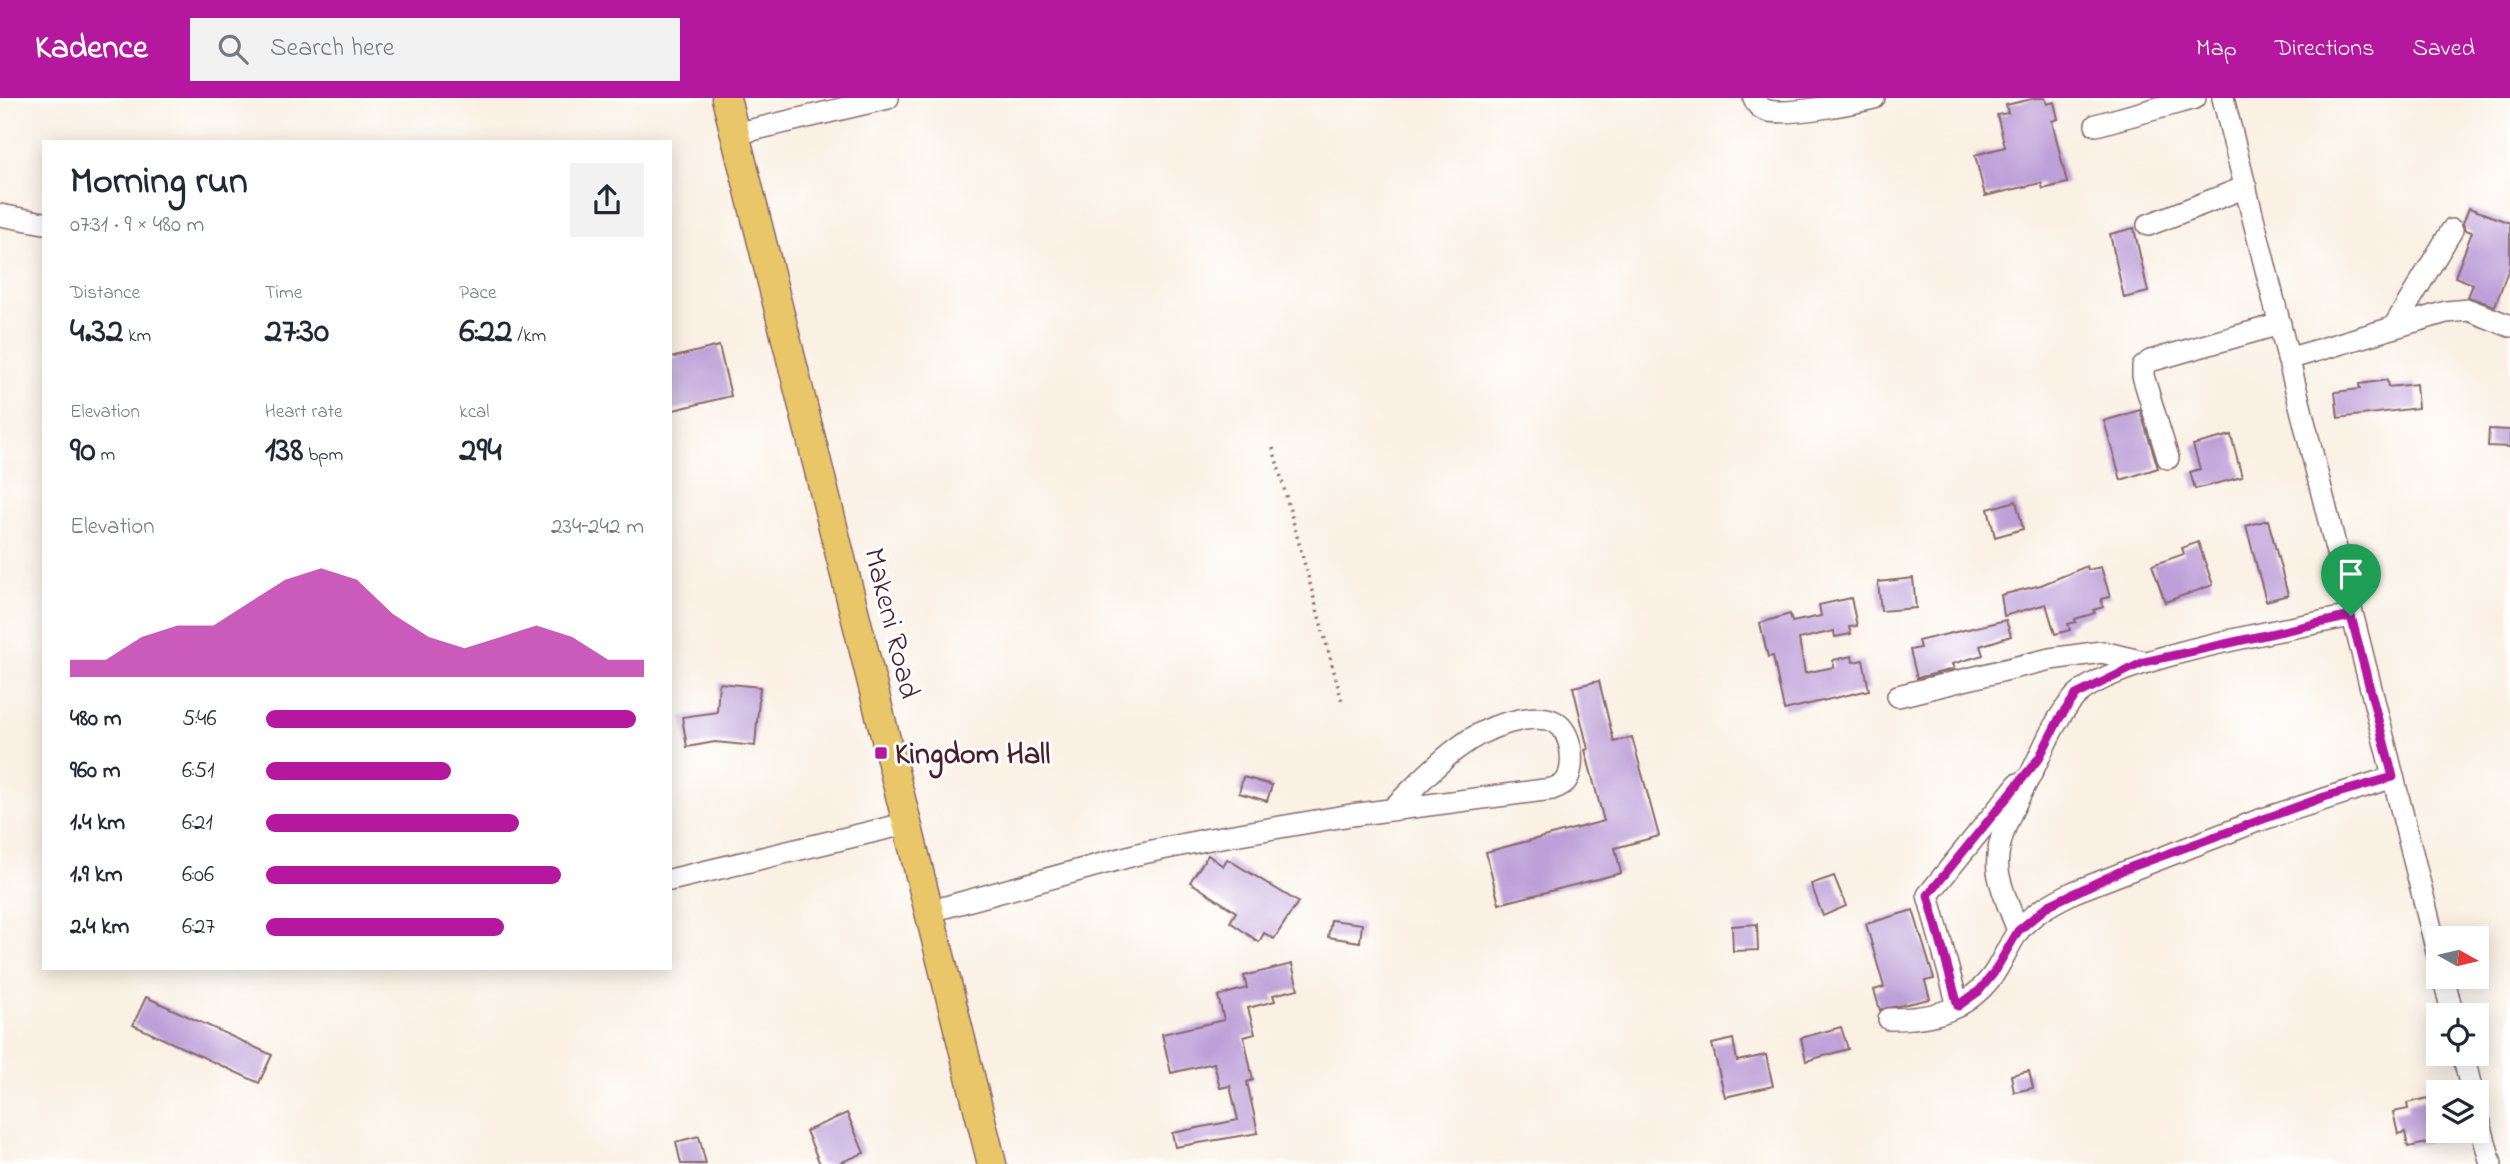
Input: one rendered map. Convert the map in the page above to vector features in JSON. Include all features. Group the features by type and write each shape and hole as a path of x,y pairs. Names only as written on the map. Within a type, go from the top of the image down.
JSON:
{"main road":[{"name":"Makeni Road","path":"726,98 992,1164"}],"street":[{"path":"735,134 887,98"},
{"path":"1754,98 1758,107 1768,111 1801,110 1874,98"},
{"path":"2096,125 2195,98"},
{"path":"2223,98 2430,926"},
{"path":"2148,225 2246,187"},
{"path":"0,215 42,223"},
{"path":"2395,325 2452,230"},
{"path":"2288,359 2446,312 2469,310 2510,326"},
{"path":"2168,458 2143,376 2143,367 2150,361 2280,324"},
{"path":"2018,931 2000,882 1998,858 2017,801 2059,719 2076,695 2144,662 2351,616"},
{"path":"1898,696 2050,659 2102,652 2116,653 2144,662"},
{"path":"930,911 1138,854 1392,809 1552,789 1565,783 1571,770 1570,749 1565,732 1556,722 1538,719 1507,723 1473,737 1392,809"},
{"path":"1958,1006 1928,895 2039,758"},
{"path":"1889,1019 1930,1018 1958,1006 1979,991 1993,974 2018,931 2049,905 2123,870 2324,797 2393,777"},
{"path":"672,880 909,823"},
{"path":"2485,1143 2491,1164"}],"path":[{"path":"1273,447 1342,701"}],"building":[{"path":"2045,98 2047,104 2054,102 2058,119 2052,121 2067,183 2043,189 2041,183 1985,196 1975,155 2005,147 1997,115 2008,113 2006,105"},
{"path":"2469,208 2510,223 2510,265 2495,306 2468,297 2473,284 2455,277 2472,232 2465,230 2463,223"},
{"path":"2134,228 2148,292 2124,298 2110,234"},
{"path":"719,346 731,396 672,411 672,358"},
{"path":"2387,380 2388,387 2416,384 2418,408 2338,418 2335,392 2360,389 2359,384"},
{"path":"2140,410 2158,468 2121,480 2104,421"},
{"path":"2489,429 2510,430 2510,447 2488,446"},
{"path":"2231,435 2242,477 2195,489 2190,472 2200,469 2193,445"},
{"path":"2016,501 2023,529 1995,537 1988,509"},
{"path":"2268,520 2288,595 2266,601 2246,526"},
{"path":"2198,542 2213,585 2165,602 2152,565 2184,554 2182,548"},
{"path":"2087,566 2088,570 2101,567 2110,597 2101,599 2103,607 2093,610 2095,613 2068,624 2070,630 2055,634 2046,604 2004,616 2001,595 2041,585"},
{"path":"1913,578 1916,608 1881,611 1878,582"},
{"path":"1851,598 1857,626 1849,627 1851,634 1835,637 1834,631 1799,639 1805,673 1834,667 1833,660 1852,656 1853,662 1863,660 1869,690 1784,710 1773,656 1768,657 1760,623 1790,614 1792,622 1821,616 1819,605"},
{"path":"2006,620 2011,636 1980,646 1983,655 1952,664 1954,669 1917,678 1910,650 1920,648 1918,641"},
{"path":"1599,681 1614,742 1632,737 1659,836 1615,848 1621,873 1499,904 1486,852 1604,821 1585,750 1588,749 1573,687"},
{"path":"719,683 760,687 755,746 715,742 687,747 682,717 717,712"},
{"path":"1243,777 1272,785 1267,801 1239,793"},
{"path":"1208,855 1223,866 1227,859 1298,902 1274,939 1264,933 1259,942 1230,922 1236,912 1190,882"},
{"path":"1834,876 1846,906 1823,916 1811,884"},
{"path":"1913,910 1934,979 1925,981 1930,999 1880,1010 1874,990 1884,987 1866,924"},
{"path":"1331,920 1362,924 1360,942 1328,937"},
{"path":"1757,924 1758,950 1733,951 1732,926"},
{"path":"1292,964 1298,989 1273,995 1275,1001 1248,1008 1255,1034 1244,1037 1253,1080 1247,1082 1258,1133 1175,1147 1172,1133 1238,1120 1230,1086 1220,1088 1214,1063 1171,1073 1162,1034 1224,1020 1218,996 1247,988 1244,976"},
{"path":"146,997 272,1055 259,1083 133,1025"},
{"path":"1841,1027 1848,1049 1806,1061 1801,1038"},
{"path":"1733,1039 1737,1061 1766,1055 1773,1086 1725,1097 1712,1044"},
{"path":"2029,1071 2033,1088 2014,1092 2011,1075"},
{"path":"2426,1098 2427,1143 2408,1147 2405,1132 2398,1134 2393,1112 2408,1109 2407,1103"},
{"path":"847,1113 864,1153 837,1164 820,1164 806,1131"},
{"path":"699,1136 706,1164 681,1164 676,1142"}],"place":[{"name":"Kingdom Hall","path":"881,753"}],"route":[{"path":"2351,616 2393,777 2324,797 2123,870 2049,905 2018,931 1993,974 1979,991 1958,1006 1928,904 1928,895 2039,758 2059,719 2076,695 2144,662 2351,616"}]}
